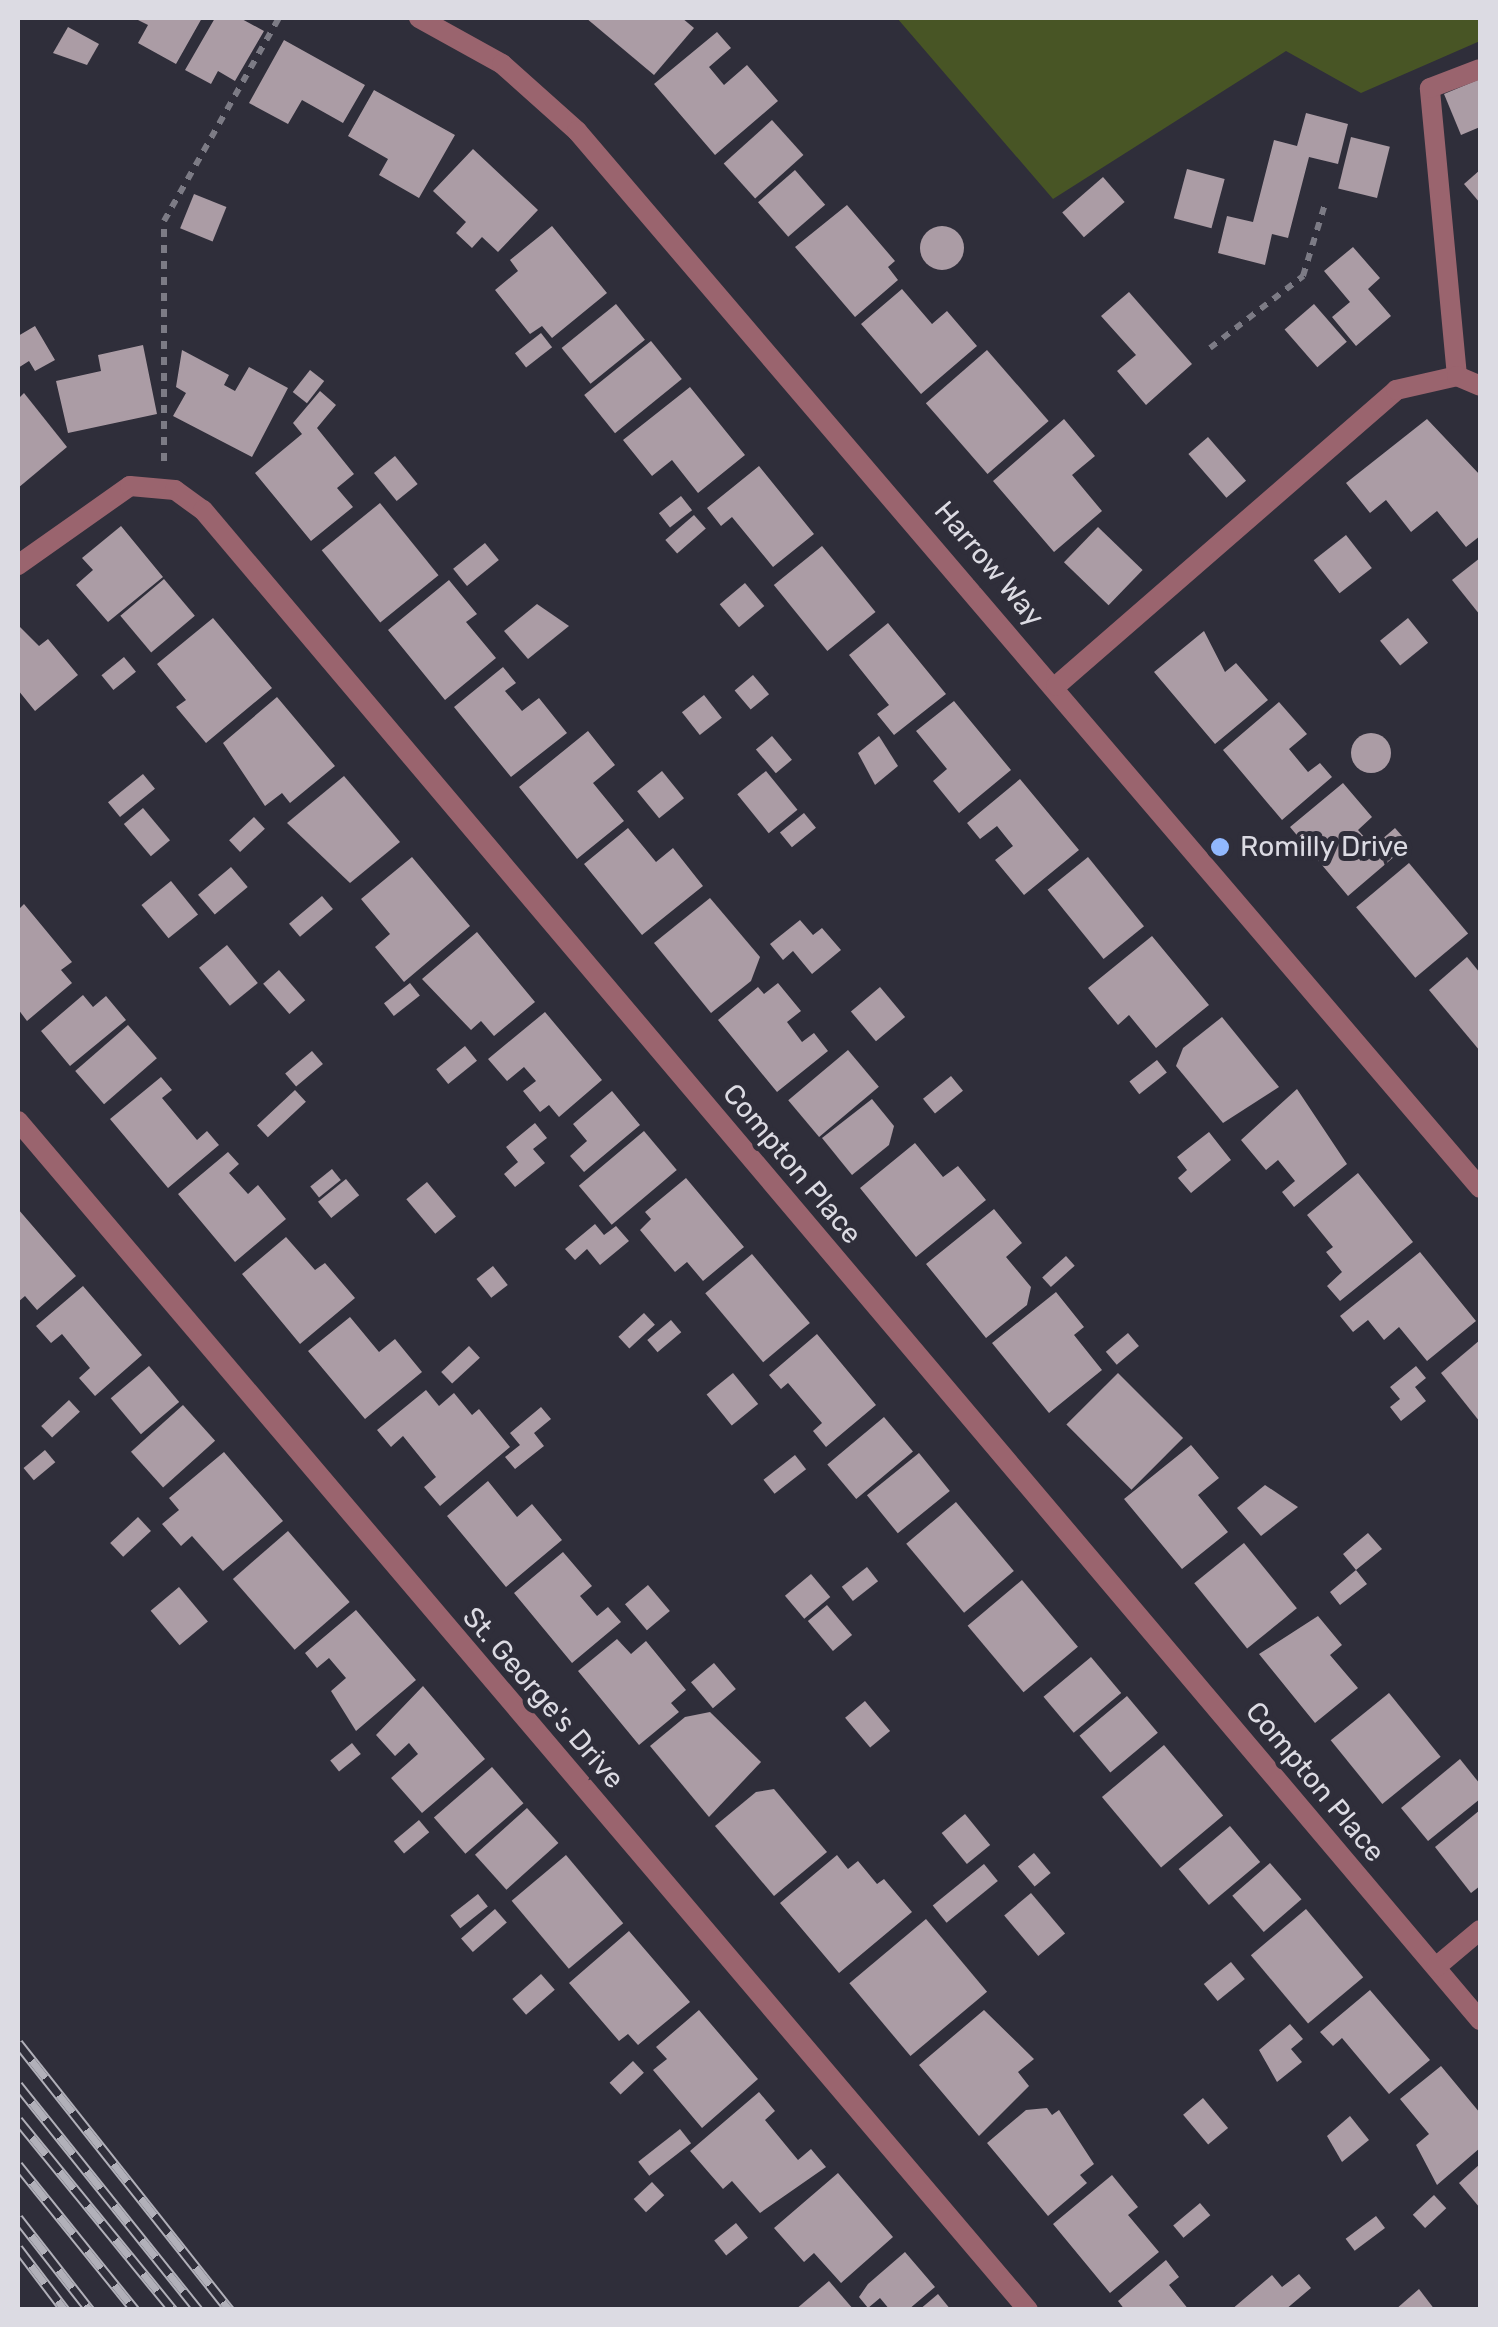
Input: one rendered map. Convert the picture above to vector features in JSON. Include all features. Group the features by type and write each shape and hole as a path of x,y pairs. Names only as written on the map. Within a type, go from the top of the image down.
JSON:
{"street":[{"name":"Harrow Way","path":"419,18 502,64 578,130 1056,686 1480,1188"},
{"path":"1457,376 1430,88 1480,69"},
{"path":"1056,686 1396,390 1457,376 1480,386"},
{"path":"18,564 116,490 158,486"},
{"name":"Compton Place","path":"158,486 203,510 1480,2020"},
{"name":"St. George's Drive","path":"18,1121 1028,2310"},
{"path":"1436,1968 1480,1930"}],"path":[{"path":"158,486 165,460 164,221 279,18"},
{"path":"1210,348 1303,276 1326,201"}],"green space":[{"path":"897,18 1480,18 1480,41 1361,93 1286,51 1053,199"}],"building":[{"path":"134,18 202,18 176,64 138,43 148,25"},
{"path":"215,18 240,18 264,31 235,81 218,71 211,84 185,70"},
{"path":"586,18 682,18 694,28 654,75"},
{"path":"68,27 99,44 87,65 53,53"},
{"path":"717,32 731,48 709,67 724,85 747,65 778,101 715,155 654,84"},
{"path":"284,40 365,85 343,123 302,100 288,124 249,103"},
{"path":"1480,79 1480,127 1461,135 1444,94"},
{"path":"374,90 455,135 419,198 379,175 388,159 348,136"},
{"path":"1306,113 1348,124 1338,164 1309,157 1288,238 1272,234 1265,265 1218,253 1227,216 1253,222 1274,140 1297,146"},
{"path":"772,120 803,155 755,198 724,163"},
{"path":"1351,137 1390,147 1377,198 1338,188"},
{"path":"473,149 538,210 498,252 482,237 472,248 456,233 466,222 433,191"},
{"path":"1187,169 1225,179 1211,228 1174,218"},
{"path":"795,170 825,205 788,237 758,202"},
{"path":"1480,170 1480,203 1464,184"},
{"path":"1103,177 1125,202 1084,237 1062,212"},
{"path":"194,194 226,207 213,241 180,228"},
{"path":"847,205 895,261 888,267 898,280 855,317 795,247"},
{"path":"552,226 607,293 552,338 542,326 530,334 495,290 518,271 510,260"},
{"path":"942,226 958,232 964,248 958,264 942,270 926,264 920,248 926,232"},
{"path":"1353,247 1380,278 1368,289 1391,316 1356,346 1332,317 1350,302 1324,271"},
{"path":"902,289 932,324 947,311 977,346 921,394 861,324"},
{"path":"1129,292 1192,364 1146,405 1117,371 1136,355 1101,316"},
{"path":"616,304 645,340 591,384 562,348"},
{"path":"1314,304 1347,342 1317,367 1285,330"},
{"path":"35,326 55,360 35,371 29,361 18,368 18,336"},
{"path":"541,333 552,347 526,368 515,353"},
{"path":"651,341 682,379 615,433 584,395"},
{"path":"143,345 157,414 68,433 56,381 101,371 98,355"},
{"path":"182,350 229,375 224,385 235,391 249,367 288,388 252,457 173,416 186,393 176,387"},
{"path":"987,350 1049,421 988,474 926,403"},
{"path":"310,370 324,381 307,403 293,392"},
{"path":"690,387 745,455 698,493 672,460 652,476 623,440"},
{"path":"320,391 336,405 317,428 354,474 337,488 353,507 311,541 255,473 302,434 293,423"},
{"path":"24,393 67,447 18,488 18,399"},
{"path":"1064,419 1095,456 1072,475 1102,511 1054,552 993,481"},
{"path":"1427,419 1480,475 1480,536 1466,547 1437,511 1411,532 1386,500 1370,513 1346,483"},
{"path":"1208,437 1246,481 1226,498 1188,454"},
{"path":"395,456 418,484 397,501 374,473"},
{"path":"759,466 814,534 773,567 732,517 721,526 707,508"},
{"path":"681,496 692,510 670,527 659,513"},
{"path":"380,503 439,575 380,622 322,550"},
{"path":"694,515 706,529 677,554 665,540"},
{"path":"121,526 163,577 108,622 76,585 93,570 82,558"},
{"path":"1098,527 1143,570 1109,605 1064,562"},
{"path":"1346,535 1372,568 1340,593 1314,560"},
{"path":"485,543 499,560 467,586 453,569"},
{"path":"822,546 875,612 827,651 774,585"},
{"path":"1480,558 1480,615 1452,580"},
{"path":"164,579 195,616 151,652 120,616"},
{"path":"449,580 477,614 466,622 496,658 445,700 388,630"},
{"path":"745,583 764,606 739,627 720,604"},
{"path":"537,604 569,626 528,659 504,631"},
{"path":"213,618 272,688 206,743 176,707 186,700 157,664"},
{"path":"1408,618 1428,643 1400,666 1380,641"},
{"path":"888,623 946,694 894,735 877,714 889,705 849,655"},
{"path":"18,625 39,646 48,639 78,675 35,711 18,690"},
{"path":"1204,631 1225,672 1236,663 1268,700 1215,744 1154,672"},
{"path":"124,657 136,672 113,690 101,675"},
{"path":"503,667 516,683 505,691 522,711 539,698 567,733 511,777 454,707"},
{"path":"753,675 769,694 751,710 735,690"},
{"path":"704,695 722,718 700,735 682,712"},
{"path":"277,697 335,766 290,803 282,793 265,806 223,743"},
{"path":"954,701 1011,770 959,813 933,781 947,769 916,731"},
{"path":"1279,702 1307,734 1289,749 1308,772 1320,763 1332,777 1282,820 1223,750"},
{"path":"588,731 615,765 593,783 624,821 577,859 519,787"},
{"path":"1371,733 1385,739 1391,753 1385,767 1371,773 1357,767 1351,753 1357,739"},
{"path":"772,736 792,760 776,773 756,749"},
{"path":"879,736 898,766 875,785 858,753"},
{"path":"662,771 684,798 659,818 637,791"},
{"path":"766,771 797,810 769,833 737,794"},
{"path":"143,774 155,789 120,817 108,802"},
{"path":"344,776 400,842 350,883 287,823"},
{"path":"1020,779 1079,850 1024,895 995,860 1013,846 997,826 980,839 967,823"},
{"path":"1343,783 1372,817 1358,830 1373,847 1395,828 1409,844 1348,896 1290,827"},
{"path":"143,808 170,840 151,856 124,824"},
{"path":"804,813 816,828 792,847 780,833"},
{"path":"254,817 265,829 240,852 229,840"},
{"path":"628,828 656,862 673,848 703,886 642,935 584,864"},
{"path":"412,857 470,926 404,982 375,947 390,934 361,899"},
{"path":"1088,857 1144,926 1104,959 1048,890"},
{"path":"1409,863 1468,933 1415,978 1356,907"},
{"path":"231,867 248,887 215,915 198,895"},
{"path":"171,881 198,914 169,938 141,905"},
{"path":"322,896 333,909 300,937 289,924"},
{"path":"710,898 760,957 751,981 711,1013 654,943"},
{"path":"24,904 72,962 61,970 72,983 27,1021 18,1009 18,910"},
{"path":"800,920 813,935 822,928 841,950 812,974 793,951 783,960 770,944"},
{"path":"477,932 535,1002 494,1036 481,1021 471,1030 422,979"},
{"path":"1152,936 1209,1005 1156,1048 1129,1015 1118,1025 1088,988"},
{"path":"227,945 258,983 230,1006 199,968"},
{"path":"1467,957 1480,973 1480,1051 1429,990"},
{"path":"279,970 305,1000 289,1014 263,984"},
{"path":"410,983 420,996 394,1016 384,1003"},
{"path":"778,983 801,1011 787,1022 802,1042 814,1033 828,1051 777,1092 718,1020 758,987 764,994"},
{"path":"880,987 905,1017 876,1041 851,1011"},
{"path":"83,995 93,1007 106,996 126,1020 70,1066 41,1031"},
{"path":"545,1012 602,1080 559,1117 549,1105 540,1112 523,1091 536,1081 524,1067 507,1081 488,1059"},
{"path":"1222,1017 1279,1087 1223,1123 1176,1066 1183,1048"},
{"path":"128,1025 157,1058 104,1104 75,1071"},
{"path":"465,1046 477,1061 448,1084 436,1069"},
{"path":"848,1050 879,1087 819,1137 788,1100"},
{"path":"312,1051 323,1064 296,1087 285,1073"},
{"path":"1157,1060 1167,1073 1139,1094 1129,1082"},
{"path":"951,1076 963,1091 935,1113 923,1099"},
{"path":"161,1077 172,1090 162,1098 197,1140 207,1131 219,1145 168,1188 110,1119"},
{"path":"1297,1089 1347,1164 1294,1207 1282,1192 1295,1181 1278,1160 1266,1170 1241,1140"},
{"path":"295,1090 306,1102 268,1137 257,1125"},
{"path":"612,1091 640,1125 584,1172 570,1156 587,1141 573,1124"},
{"path":"872,1099 894,1126 889,1145 852,1175 822,1138"},
{"path":"535,1123 547,1138 533,1149 545,1163 515,1187 504,1174 518,1162 506,1147"},
{"path":"644,1131 677,1170 612,1225 579,1186"},
{"path":"1209,1132 1231,1160 1191,1193 1178,1178 1187,1170 1177,1157"},
{"path":"915,1143 943,1177 958,1166 986,1200 916,1257 860,1188"},
{"path":"228,1152 239,1164 229,1173 248,1194 258,1185 286,1219 235,1262 178,1194"},
{"path":"332,1169 341,1180 319,1198 310,1187"},
{"path":"1358,1173 1413,1242 1340,1301 1327,1286 1342,1272 1326,1252 1333,1247 1307,1215"},
{"path":"686,1178 744,1247 703,1281 687,1262 675,1272 640,1230 651,1219 645,1212"},
{"path":"346,1179 359,1195 331,1218 318,1202"},
{"path":"427,1182 456,1216 435,1234 406,1199"},
{"path":"18,1209 76,1276 37,1310 25,1296 18,1302"},
{"path":"994,1209 1022,1243 1006,1257 1031,1287 1027,1305 986,1338 926,1264"},
{"path":"595,1224 604,1235 616,1226 629,1241 600,1265 587,1249 575,1260 565,1249"},
{"path":"286,1237 315,1270 325,1263 355,1298 300,1344 242,1274"},
{"path":"1420,1252 1476,1321 1427,1361 1399,1327 1384,1340 1368,1320 1353,1332 1340,1316"},
{"path":"752,1254 810,1323 763,1362 705,1293"},
{"path":"1066,1256 1075,1266 1051,1287 1042,1277"},
{"path":"493,1266 508,1285 491,1298 476,1279"},
{"path":"83,1286 142,1355 95,1396 79,1378 90,1368 62,1334 51,1343 36,1326"},
{"path":"1056,1292 1084,1327 1074,1335 1102,1370 1049,1413 992,1343"},
{"path":"644,1313 655,1325 629,1349 618,1337"},
{"path":"350,1317 379,1352 395,1339 422,1372 365,1419 308,1351"},
{"path":"671,1320 681,1332 658,1352 647,1340"},
{"path":"1128,1333 1139,1346 1117,1365 1106,1352"},
{"path":"817,1334 876,1405 826,1447 813,1431 822,1423 788,1383 781,1389 769,1375"},
{"path":"1480,1340 1480,1422 1441,1373"},
{"path":"469,1346 480,1358 452,1384 441,1372"},
{"path":"149,1366 179,1402 141,1434 111,1398"},
{"path":"1416,1366 1426,1378 1415,1387 1426,1401 1401,1421 1390,1407 1400,1399 1390,1387"},
{"path":"733,1373 758,1404 732,1425 707,1394"},
{"path":"1118,1373 1183,1438 1131,1490 1066,1425"},
{"path":"426,1390 439,1406 454,1393 472,1415 479,1409 510,1447 440,1506 424,1487 436,1477 403,1436 391,1447 377,1430"},
{"path":"69,1400 80,1412 52,1438 41,1426"},
{"path":"183,1405 215,1441 163,1488 131,1452"},
{"path":"541,1407 551,1419 534,1433 544,1446 515,1469 505,1457 520,1445 510,1433"},
{"path":"884,1417 913,1451 856,1499 827,1465"},
{"path":"1191,1445 1219,1478 1198,1495 1228,1532 1182,1569 1124,1499"},
{"path":"45,1450 55,1462 34,1480 24,1468"},
{"path":"224,1452 283,1521 223,1571 192,1536 181,1546 162,1524 179,1510 169,1498"},
{"path":"919,1453 950,1491 898,1533 867,1495"},
{"path":"795,1455 806,1469 775,1494 763,1480"},
{"path":"488,1481 517,1517 532,1504 562,1540 506,1587 447,1516"},
{"path":"1265,1485 1298,1507 1261,1536 1237,1508"},
{"path":"956,1502 1014,1571 964,1613 906,1544"},
{"path":"138,1517 151,1531 123,1557 110,1543"},
{"path":"288,1531 350,1602 295,1650 233,1579"},
{"path":"1368,1533 1382,1549 1356,1570 1343,1554"},
{"path":"1244,1543 1297,1608 1247,1649 1194,1583"},
{"path":"563,1552 592,1586 580,1596 597,1616 608,1607 621,1622 572,1663 514,1593"},
{"path":"867,1567 878,1581 853,1601 842,1587"},
{"path":"1356,1570 1367,1584 1340,1605 1330,1592"},
{"path":"811,1574 830,1597 804,1619 785,1596"},
{"path":"1022,1580 1078,1647 1024,1692 968,1626"},
{"path":"648,1585 670,1611 647,1630 625,1604"},
{"path":"179,1587 208,1621 180,1645 151,1611"},
{"path":"827,1605 852,1635 833,1651 808,1621"},
{"path":"356,1610 416,1680 356,1731 331,1691 346,1678 329,1658 317,1668 305,1653"},
{"path":"1318,1616 1342,1645 1330,1655 1358,1688 1315,1723 1259,1654"},
{"path":"617,1639 631,1654 646,1641 686,1690 671,1703 679,1712 639,1745 578,1671"},
{"path":"1091,1657 1121,1693 1074,1733 1044,1697"},
{"path":"714,1663 736,1689 713,1708 691,1682"},
{"path":"423,1686 485,1759 422,1813 391,1778 418,1754 409,1743 395,1756 376,1735"},
{"path":"1389,1693 1441,1757 1382,1804 1331,1740"},
{"path":"1127,1696 1158,1733 1110,1773 1080,1736"},
{"path":"865,1701 890,1731 870,1748 845,1718"},
{"path":"710,1712 761,1762 709,1817 650,1746 685,1717"},
{"path":"352,1743 361,1754 339,1772 330,1761"},
{"path":"1164,1745 1223,1815 1161,1868 1102,1797"},
{"path":"1460,1759 1480,1784 1480,1799 1428,1841 1401,1808"},
{"path":"492,1767 523,1803 465,1854 434,1818"},
{"path":"774,1789 827,1852 774,1896 715,1826 756,1792"},
{"path":"527,1808 558,1843 506,1890 475,1855"},
{"path":"1480,1810 1480,1886 1471,1893 1435,1847"},
{"path":"965,1814 990,1845 967,1864 942,1833"},
{"path":"419,1820 429,1832 404,1853 394,1841"},
{"path":"1230,1826 1260,1862 1209,1905 1179,1869"},
{"path":"1034,1853 1051,1873 1035,1886 1018,1866"},
{"path":"566,1855 623,1923 569,1969 512,1901"},
{"path":"837,1855 848,1869 858,1861 877,1884 884,1879 912,1912 839,1973 780,1903"},
{"path":"1270,1863 1301,1899 1264,1932 1232,1896"},
{"path":"984,1864 998,1881 947,1923 933,1906"},
{"path":"1031,1893 1065,1934 1038,1956 1004,1915"},
{"path":"478,1894 488,1907 460,1928 450,1916"},
{"path":"495,1909 507,1923 473,1952 461,1939"},
{"path":"1306,1909 1363,1977 1308,2023 1251,1955"},
{"path":"926,1919 987,1992 910,2056 849,1983"},
{"path":"629,1931 690,2002 638,2045 628,2034 619,2041 569,1983"},
{"path":"1231,1962 1245,1979 1218,2001 1204,1984"},
{"path":"541,1974 555,1990 526,2015 512,1999"},
{"path":"1370,1990 1430,2060 1389,2094 1342,2038 1333,2046 1320,2032"},
{"path":"699,2010 758,2079 702,2128 653,2070 667,2059 656,2047"},
{"path":"984,2010 1034,2059 1018,2072 1029,2086 979,2136 919,2065"},
{"path":"1290,2024 1303,2039 1291,2049 1302,2062 1277,2082 1259,2050"},
{"path":"633,2061 644,2073 621,2095 610,2083"},
{"path":"1441,2066 1480,2113 1480,2148 1437,2185 1416,2145 1429,2134 1400,2099"},
{"path":"759,2092 775,2111 765,2120 798,2160 811,2149 826,2167 760,2213 732,2181 723,2189 690,2151"},
{"path":"1203,2098 1228,2128 1208,2145 1183,2115"},
{"path":"1047,2108 1052,2115 1059,2110 1094,2164 1080,2175 1087,2183 1048,2216 987,2143 1026,2110"},
{"path":"1350,2116 1369,2140 1342,2162 1327,2136"},
{"path":"680,2129 691,2143 649,2176 638,2162"},
{"path":"1480,2164 1480,2208 1459,2183"},
{"path":"838,2173 893,2237 841,2283 814,2253 804,2262 774,2228"},
{"path":"1112,2175 1138,2207 1128,2215 1159,2252 1110,2293 1053,2224"},
{"path":"652,2182 664,2195 646,2212 634,2199"},
{"path":"1434,2195 1446,2208 1425,2228 1413,2215"},
{"path":"1200,2203 1210,2215 1183,2238 1173,2225"},
{"path":"1376,2216 1385,2228 1355,2251 1346,2239"},
{"path":"736,2223 748,2238 726,2255 714,2241"},
{"path":"905,2252 935,2287 908,2310 890,2310 880,2298 868,2308 859,2297"},
{"path":"1166,2260 1179,2277 1169,2285 1189,2310 1125,2310 1118,2301"},
{"path":"1299,2274 1311,2288 1285,2310 1231,2310 1272,2275 1282,2287"},
{"path":"829,2281 854,2310 795,2310"},
{"path":"1419,2289 1435,2310 1395,2310"},
{"path":"938,2294 951,2310 919,2310"}],"railway":[{"path":"18,2043 230,2310"},
{"path":"18,2085 198,2310"},
{"path":"18,2120 173,2310"},
{"path":"18,2165 135,2310"},
{"path":"18,2218 90,2310"},
{"path":"18,2248 65,2310"}],"place":[{"name":"Romilly Drive","path":"1220,847"}]}
